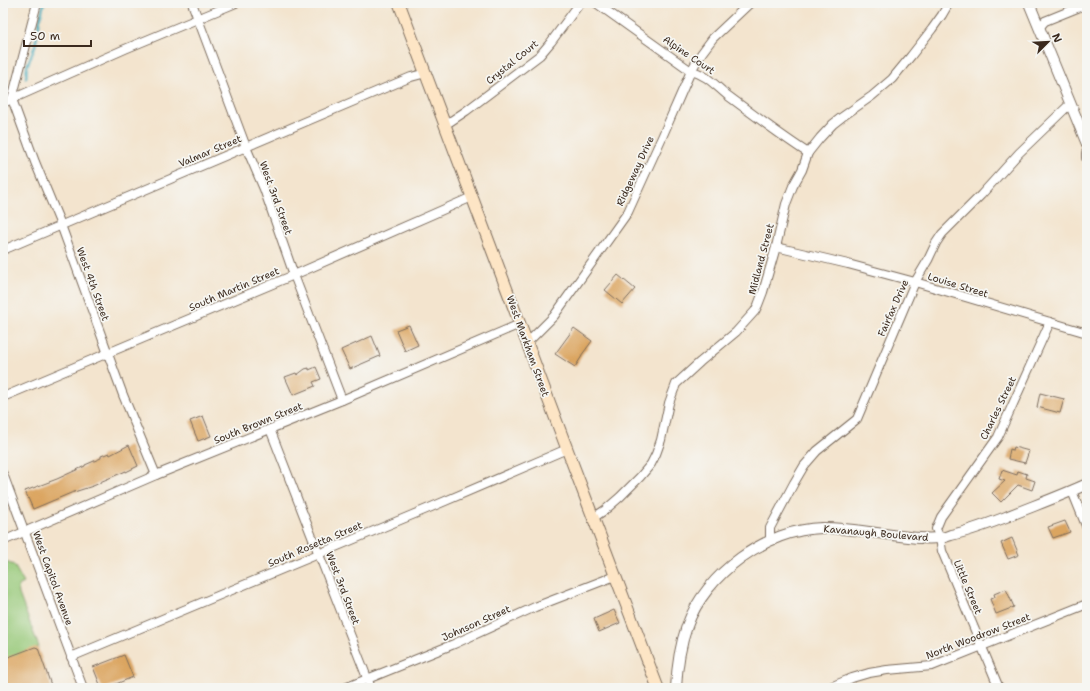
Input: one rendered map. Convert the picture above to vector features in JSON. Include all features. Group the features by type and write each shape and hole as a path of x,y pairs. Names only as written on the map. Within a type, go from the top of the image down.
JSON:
{"main road":[{"name":"West Markham Street","path":"401,4 566,449 658,688"}],"street":[{"path":"12,99 37,3"},
{"name":"West 3rd Street","path":"192,3 246,147 264,189 294,274 342,400"},
{"path":"3,103 125,49 236,3"},
{"name":"Crystal Court","path":"445,124 466,111 540,55 580,3"},
{"name":"Alpine Court","path":"596,3 691,71 703,75 780,135 808,153"},
{"name":"Ridgeway Drive","path":"527,343 554,316 628,212 691,71 713,38 750,3"},
{"name":"Midland Street","path":"593,518 605,510 640,477 651,464 661,440 669,403 676,384 736,332 755,311 764,292 786,204 793,186 802,170 808,153 833,124 872,96 892,79 932,29 949,3"},
{"path":"1029,3 1087,144"},
{"path":"1039,28 1046,21 1087,4"},
{"name":"Valmar Street","path":"3,250 411,77 426,72"},
{"name":"West 4th Street","path":"12,99 35,162 61,225 123,395 156,475"},
{"name":"Fairfax Drive","path":"770,541 770,528 804,466 817,451 856,419 915,282 942,234 1070,104"},
{"path":"1087,153 1087,158"},
{"name":"South Martin Street","path":"3,397 472,197"},
{"name":"Louise Street","path":"776,247 915,282 1087,333"},
{"name":"Charles Street","path":"940,538 936,529 939,521 998,437 1050,322"},
{"name":"South Brown Street","path":"3,541 156,475 342,400 520,324"},
{"name":"West 3rd Street","path":"270,429 371,688"},
{"name":"South Rosetta Street","path":"71,657 429,508 566,449"},
{"name":"West Capitol Avenue","path":"3,474 83,688"},
{"name":"Kavanaugh Boulevard","path":"676,688 681,645 687,625 700,601 715,580 730,566 745,554 770,541 795,533 821,528 913,538 940,538 978,528 1087,484"},
{"path":"1072,491 1087,528"},
{"name":"Little Street","path":"940,538 942,551 999,688"},
{"name":"Johnson Street","path":"345,688 615,576"},
{"name":"North Woodrow Street","path":"828,688 869,673 932,666 1087,604"}],"green space":[{"path":"6,562 14,565 24,583 18,586 19,594 39,647 3,660 3,563"}],"building":[{"path":"618,275 635,289 622,304 605,290"},
{"path":"409,325 418,345 405,351 396,330"},
{"path":"574,328 592,341 575,367 555,354"},
{"path":"372,336 380,356 350,369 341,350"},
{"path":"316,367 321,379 313,382 315,386 293,395 285,377 296,373 297,375 305,369 309,368 309,370"},
{"path":"1040,393 1064,399 1060,413 1037,407"},
{"path":"203,416 211,436 198,441 190,421"},
{"path":"129,445 138,466 93,486 71,493 33,509 25,491 57,479 101,458 101,456 109,453 110,455"},
{"path":"1014,447 1029,451 1025,463 1008,459 1010,449 1013,450"},
{"path":"1002,470 1017,475 1018,471 1027,474 1026,478 1035,481 1032,490 1018,485 1001,502 992,493 1005,481 999,479"},
{"path":"1065,521 1070,532 1053,538 1048,527"},
{"path":"1012,538 1019,555 1008,559 1001,543"},
{"path":"1006,589 1014,607 996,614 990,599 995,597 994,594"},
{"path":"614,610 620,623 599,632 594,619"},
{"path":"35,647 38,648 52,688 5,688 3,682 3,659"},
{"path":"124,655 133,677 106,688 101,687 93,667"}],"waterway":[{"path":"26,78 27,66 35,46 44,3"}]}
